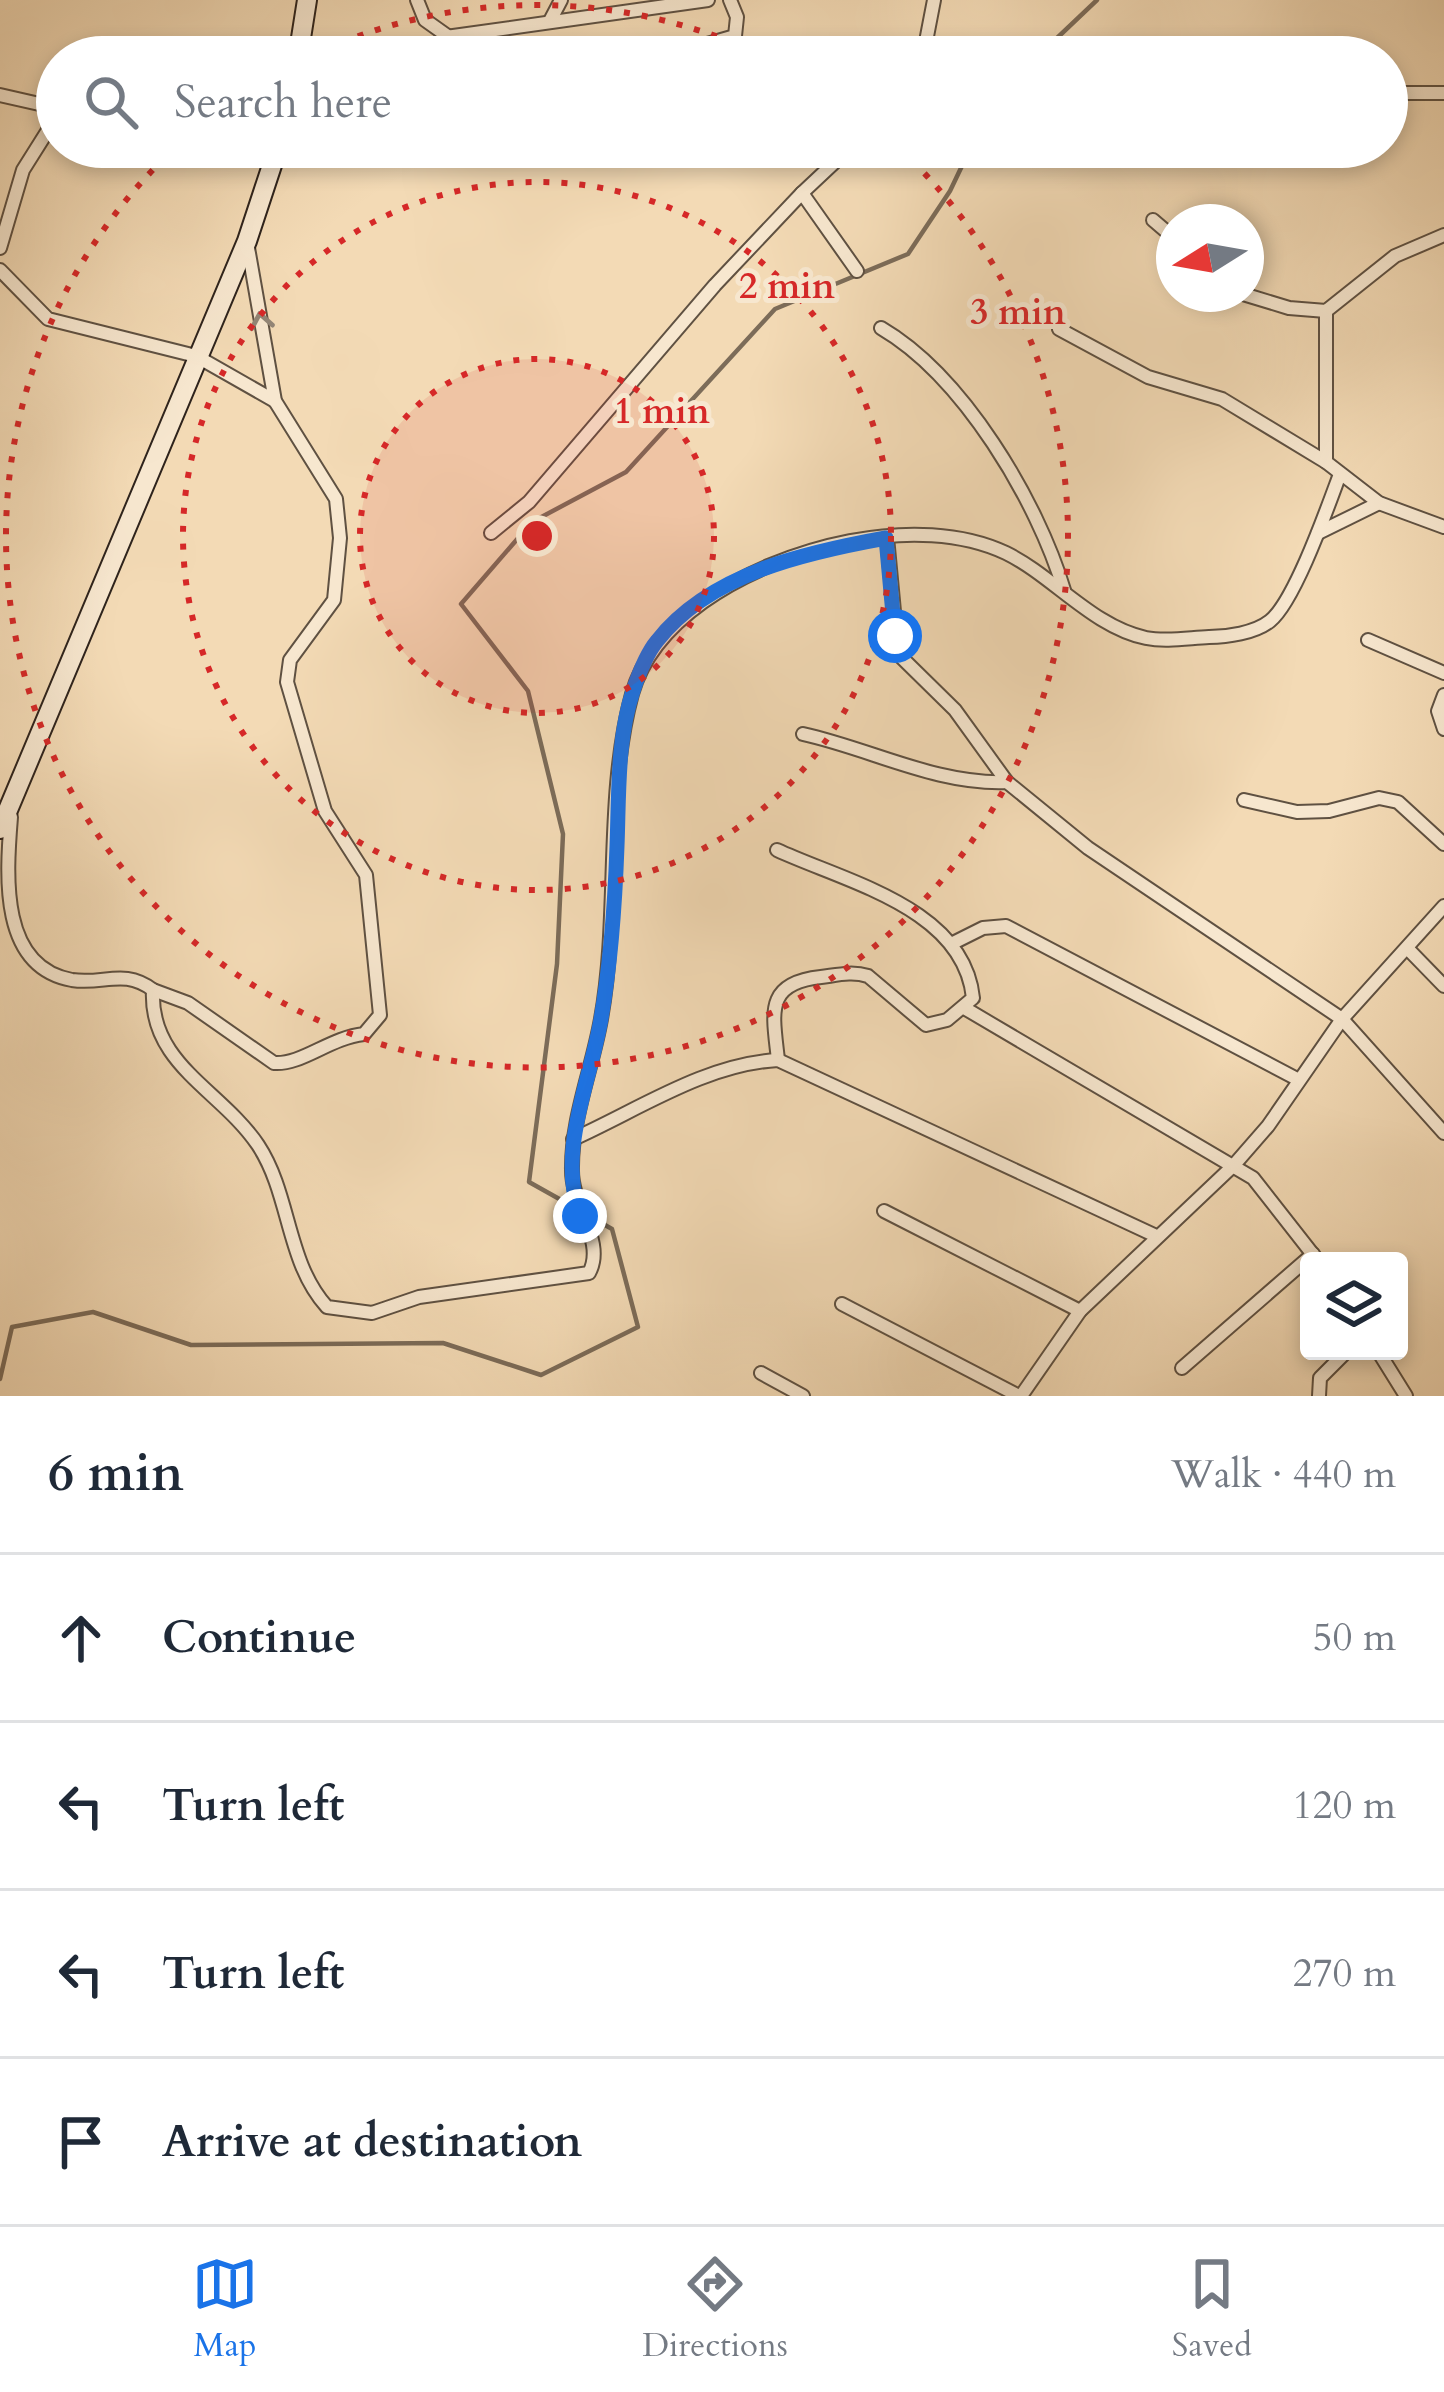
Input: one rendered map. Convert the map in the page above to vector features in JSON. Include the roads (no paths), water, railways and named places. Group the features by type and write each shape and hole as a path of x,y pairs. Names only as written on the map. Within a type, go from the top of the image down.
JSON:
{"street":[{"path":"301,36 307,0"},
{"path":"417,0 425,20 445,36"},
{"path":"550,21 561,0"},
{"path":"452,36 708,0"},
{"path":"730,0 737,16 734,36"},
{"path":"927,36 934,0"},
{"path":"1408,93 1444,93"},
{"path":"0,95 36,106"},
{"path":"0,248 23,170 36,148"},
{"path":"0,829 247,241 271,168"},
{"path":"491,533 529,502 715,285 829,168"},
{"path":"802,193 857,271"},
{"path":"1264,300 1326,311 1396,256 1444,235"},
{"path":"11,810 3,910 15,944 33,964 73,980 124,976 188,1003 274,1064 289,1064 336,1037 364,1034 380,1015 382,993 366,875 325,811 287,682 290,660 334,600 340,538 336,499 274,401 247,241"},
{"path":"0,270 48,319 196,356 274,401"},
{"path":"1326,311 1326,462"},
{"path":"881,328 914,347 946,382 1029,496 1064,591"},
{"path":"1059,329 1148,376 1222,399 1326,462 1378,503 1444,527"},
{"path":"153,990 158,1036 185,1072 239,1118 262,1151 301,1266 326,1307 372,1312 419,1297 589,1274 596,1246 574,1199 573,1139 601,1019 615,892 620,777 632,692 657,641 703,602 752,574 812,552 886,538 951,537 1005,553 1141,637 1218,637 1249,631 1271,620 1318,533 1340,474"},
{"path":"1318,533 1378,503"},
{"path":"886,538 898,654 955,710 1007,782 1088,848 1342,1019 1444,1133"},
{"path":"1368,640 1444,673"},
{"path":"1444,694 1438,711 1444,729"},
{"path":"803,734 857,746 969,784 1007,782"},
{"path":"1244,800 1297,812 1329,811 1379,798 1398,802 1444,844"},
{"path":"777,850 926,918 951,944 971,981 973,998 966,1009 926,1025 868,976 801,979 785,985 776,999 778,1060"},
{"path":"842,1304 1020,1396 1079,1311 1154,1235 1234,1165 1342,1019 1444,906"},
{"path":"951,944 983,928 1006,926 1299,1079"},
{"path":"1407,948 1444,986"},
{"path":"966,1009 1253,1178 1312,1252"},
{"path":"573,1139 633,1113 657,1096 778,1060 1154,1235"},
{"path":"884,1211 1079,1311"},
{"path":"1182,1368 1300,1270"},
{"path":"1319,1396 1320,1378 1338,1360"},
{"path":"1384,1360 1406,1396"},
{"path":"760,1373 803,1396"}],"waterway":[{"path":"1059,36 1097,0"},
{"path":"579,1210 529,1182 557,964 563,834 528,691 461,604 532,522 626,472 775,309 908,254 961,168"},
{"path":"0,1379 12,1327 93,1312 191,1345 443,1343 541,1375 638,1327 612,1229 589,1216"}]}
